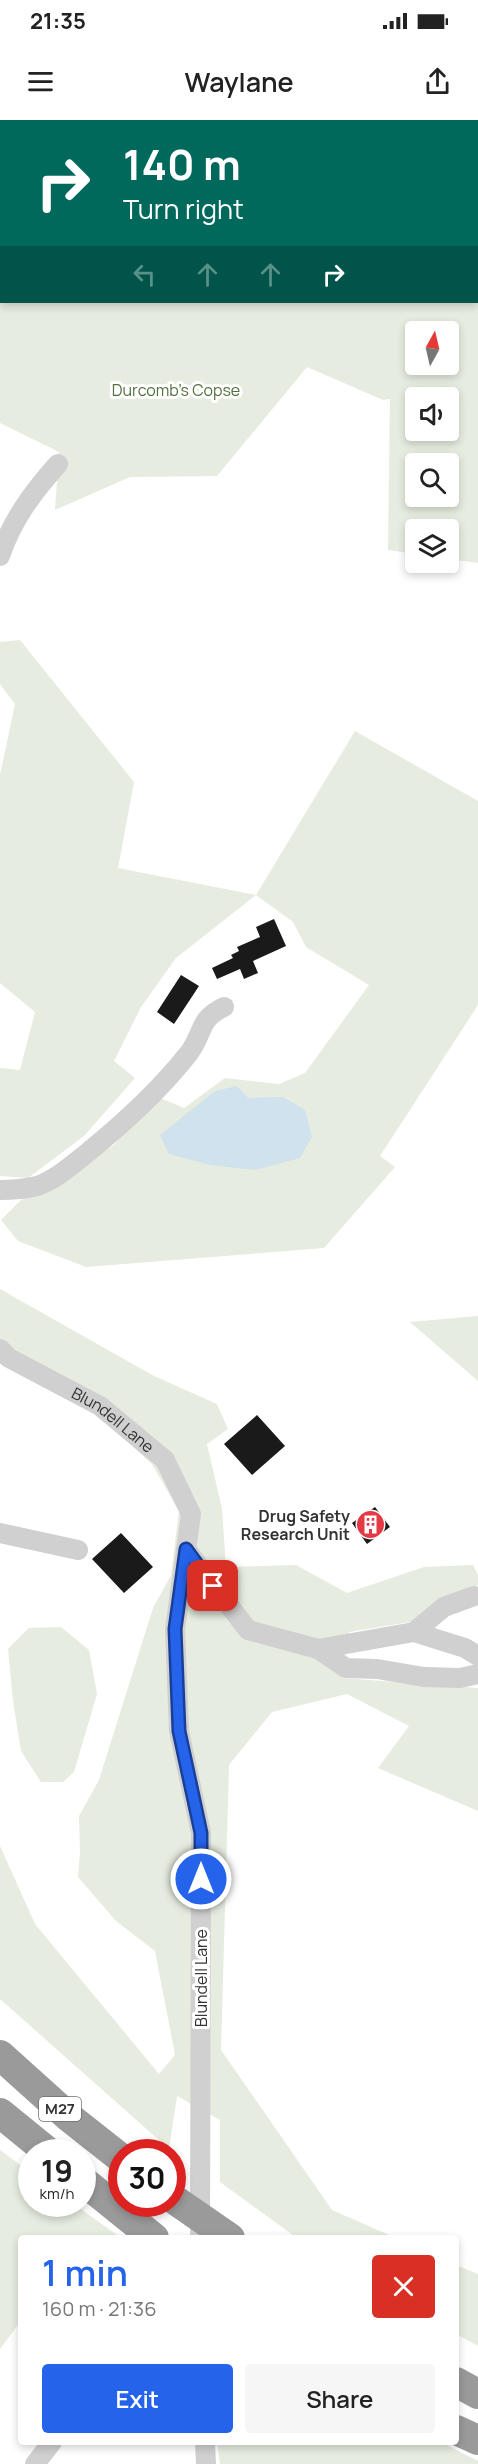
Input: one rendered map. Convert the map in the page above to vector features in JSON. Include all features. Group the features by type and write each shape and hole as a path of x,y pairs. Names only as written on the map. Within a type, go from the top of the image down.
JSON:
{"highway":[{"name":"M27","path":"0,2055 70,2118 108,2148"},
{"name":"M27","path":"0,2113 32,2139"},
{"path":"96,2191 150,2235"},
{"path":"186,2208 226,2235"},
{"path":"459,2384 478,2394"},
{"path":"459,2431 478,2440"}],"street":[{"path":"0,556 7,534 17,516 35,490 58,464"},
{"path":"0,1190 38,1186 63,1172 127,1120 197,1043 204,1022 212,1013 224,1007"},
{"name":"Blundell Lane","path":"0,1349 9,1358 100,1406 165,1460 191,1514 175,1629 179,1731 201,1833 200,2235"},
{"path":"0,1533 78,1550"},
{"path":"186,1549 248,1630 318,1649 346,1668 377,1669 424,1677 460,1678 478,1674"},
{"path":"414,1632 444,1606 474,1596"},
{"path":"318,1649 414,1632 465,1647 478,1656"},
{"path":"35,2464 50,2445"},
{"path":"205,2445 206,2464"}],"green space":[{"name":"Durcomb's Copse","path":"0,303 478,303 478,563 459,560 459,519 405,519 405,553 388,550 390,399 383,400 307,367 217,476 130,477 55,510 59,452 0,423"},
{"path":"20,640 134,782 118,868 256,895 176,958 141,1007 114,1061 135,1078 84,1136 28,1178 0,1176 0,1068 20,1070 35,1012 0,983 0,775 15,704 0,684 0,642"},
{"path":"355,731 478,801 478,1005 380,1156 395,1167 324,1248 86,1267 18,1241 1,1220 21,1200 113,1146 158,1097 184,1108 225,1078 279,1084 305,1073 369,985 306,947 293,922 256,895"},
{"path":"0,1289 154,1376 217,1404 228,1429 207,1444 222,1509 226,1567 296,1565 347,1593 424,1567 473,1565 478,1575 478,1585 410,1622 349,1632 342,1678 478,1688 478,1811 378,1768 409,1726 347,1694 272,1712 229,1765 221,2050 332,2210 389,2235 293,2235 220,2182 220,2120 177,2096 171,2139 158,2139 0,1999 0,1846 35,1924 159,2074 175,2055 155,1951 116,1921 78,1877 79,1816 99,1780 153,1608 171,1575 179,1511 152,1464 96,1414 0,1356"},
{"path":"478,1316 478,1381 410,1322"},
{"path":"61,1627 89,1650 97,1694 74,1772 63,1782 41,1782 21,1751 8,1649 29,1628"},
{"path":"0,2150 18,2163 18,2217 92,2217 117,2235 18,2235 18,2325 0,2349"},
{"path":"459,2266 478,2274 478,2346 459,2336"},
{"path":"217,2445 447,2445 478,2461 478,2464 220,2464"}],"water":[{"path":"237,1086 248,1098 283,1097 305,1110 312,1137 300,1158 255,1170 210,1165 169,1154 160,1135 215,1091"}],"building":[{"path":"274,919 286,946 253,961 258,973 244,979 240,969 217,979 212,968 233,958 231,955 239,951 237,947 260,937 256,927"},
{"path":"181,975 199,986 174,1024 157,1012"},
{"path":"257,1415 285,1446 252,1475 224,1444"},
{"name":"Drug Safety Research Unit","path":"375,1507 390,1527 367,1544 352,1523"},
{"path":"121,1533 153,1567 124,1593 92,1559"}],"place":[{"name":"Drug Safety Research Unit","path":"371,1525"}],"route":[{"path":"201,1879 201,1833 179,1731 175,1629 186,1549 213,1586"}]}
